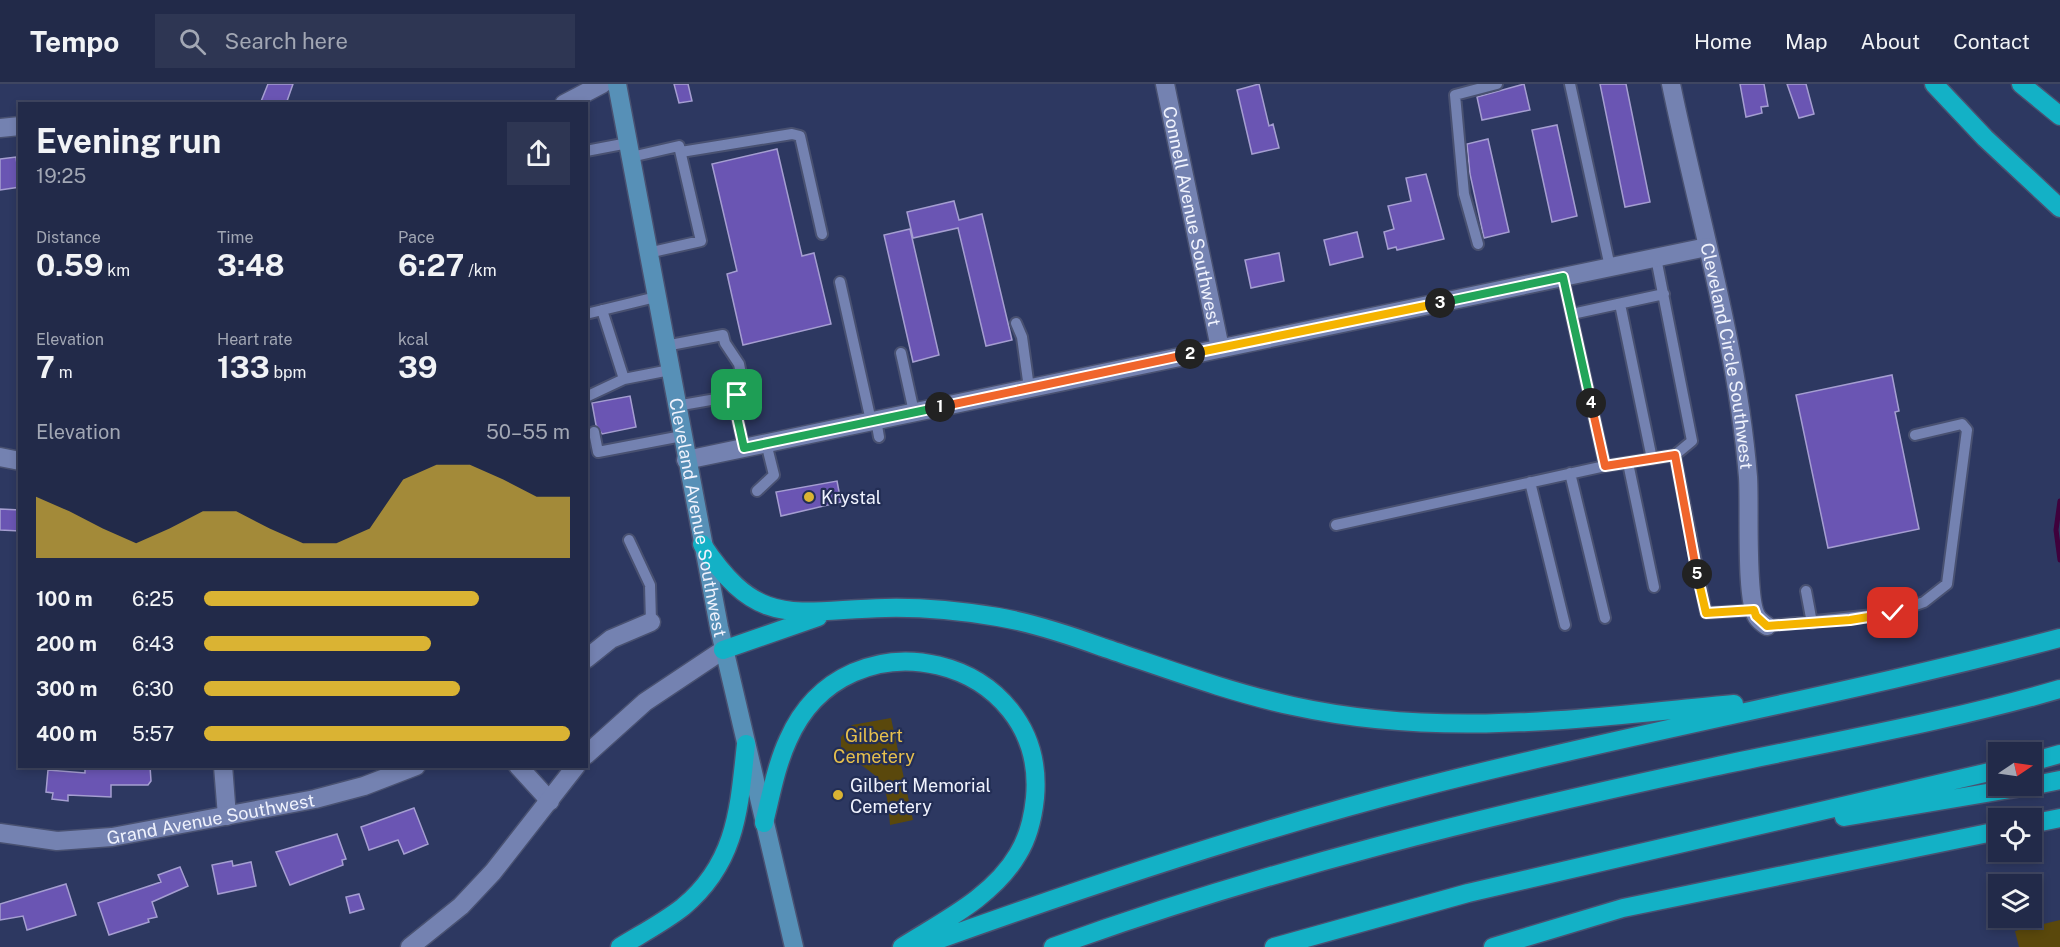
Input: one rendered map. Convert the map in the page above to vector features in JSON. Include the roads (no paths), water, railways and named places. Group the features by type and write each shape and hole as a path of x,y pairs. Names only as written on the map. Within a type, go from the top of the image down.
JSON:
{"highway":[{"path":"1934,84 1985,138 2060,208"},
{"path":"2020,84 2060,116"},
{"path":"702,544 731,582 760,604 791,612 837,612 886,608 930,609 1002,618 1075,638 1211,684 1278,703 1384,722 1451,726 1521,724 1805,697"},
{"path":"723,650 837,612"},
{"path":"918,947 1070,892 1301,819 1424,786 1805,697 1952,666 2060,638"},
{"path":"764,823 788,738 818,696 859,668 879,662 904,660 933,662 958,670 1001,701 1016,720 1034,765 1036,788 1034,810 1019,854 987,890 902,947"},
{"path":"1053,947 1143,914 1385,843 1711,767 1967,713 2060,689"},
{"path":"620,947 681,908 704,887 724,856 736,826 746,744"},
{"path":"2042,759 2060,754"},
{"path":"1274,947 1468,893 1988,772"},
{"path":"2042,784 2060,780"},
{"path":"1680,844 1988,793"},
{"path":"2042,822 2060,818"},
{"path":"1493,947 1623,908 1988,833"}],"main road":[{"name":"Cleveland Avenue Southwest","path":"617,84 723,650 794,947"}],"street":[{"path":"568,102 602,84"},
{"name":"Connell Avenue Southwest","path":"1165,84 1220,348"},
{"name":"Cleveland Circle Southwest","path":"1671,84 1732,355 1744,429 1750,507 1751,592 1754,610"},
{"path":"0,129 18,126"},
{"path":"686,460 766,443 875,426 914,412 1707,247"},
{"path":"0,457 18,461"},
{"path":"1754,610 1756,616 1767,626"},
{"path":"588,657 611,639 651,622"},
{"path":"588,753 645,702 723,650"},
{"path":"223,768 227,816"},
{"name":"Grand Avenue Southwest","path":"0,833 57,840 112,837 325,796 364,786 411,768"},
{"path":"520,768 550,801"},
{"path":"410,947 461,906 494,872 575,768"}],"lane":[{"path":"1478,244 1464,194 1453,89 1497,84"},
{"path":"1570,84 1610,267"},
{"path":"681,153 792,134 800,135 822,234"},
{"path":"588,151 679,146 701,241 648,253"},
{"path":"1336,525 1570,473 1675,455 1692,441 1656,258"},
{"path":"1563,277 1605,466"},
{"path":"840,282 875,426"},
{"path":"1572,314 1664,294"},
{"path":"588,314 656,297"},
{"path":"1620,304 1652,459"},
{"path":"602,310 624,378"},
{"path":"1016,323 1022,337 1029,388"},
{"path":"665,346 723,335 725,343 739,364 745,394 676,406"},
{"path":"901,353 914,412"},
{"path":"588,396 624,378 670,370"},
{"path":"737,395 734,403 744,448"},
{"path":"1767,626 1893,613 1924,602 1947,584 1967,430 1962,424 1914,435"},
{"path":"594,432 598,452 682,436"},
{"path":"757,491 774,475 766,443"},
{"path":"1675,455 1706,613 1754,610"},
{"path":"1628,463 1654,587"},
{"path":"1570,473 1605,618"},
{"path":"1530,482 1565,625"},
{"path":"629,540 650,585 651,622"},
{"path":"1806,591 1812,623"}],"waterway":[{"path":"2060,501 2056,530 2060,560"}],"place":[{"name":"Krystal","path":"809,497"},
{"name":"Gilbert Memorial Cemetery","path":"838,795"}],"park label":[{"name":"Gilbert Cemetery","path":"874,745"}]}
